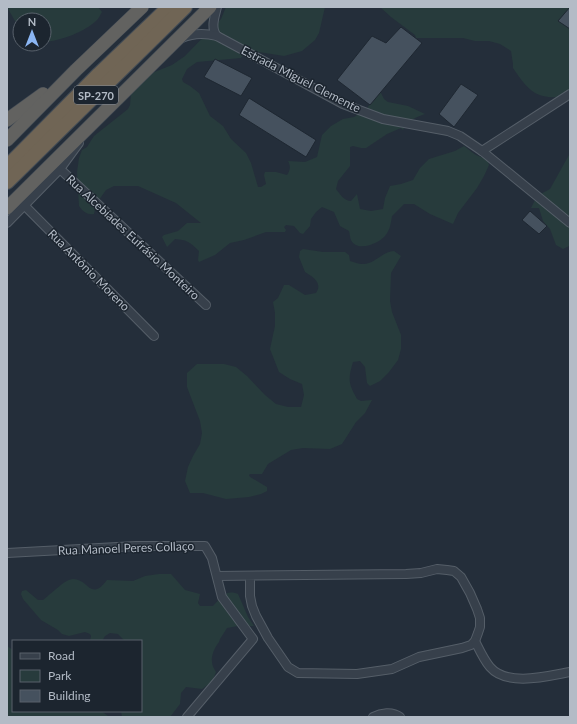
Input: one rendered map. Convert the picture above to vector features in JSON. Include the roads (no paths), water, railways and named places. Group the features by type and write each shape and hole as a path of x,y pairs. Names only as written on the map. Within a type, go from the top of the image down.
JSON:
{"highway":[{"name":"SP-270","path":"7,140 76,70 142,7"},
{"name":"SP-270","path":"7,167 169,7"},
{"name":"SP-270","path":"7,182 185,7"},
{"name":"SP-270","path":"7,208 210,7"},
{"path":"7,120 76,70"}],"street":[{"path":"217,7 213,20 213,26 214,33 217,36"},
{"name":"Estrada Miguel Clemente","path":"177,39 198,34 217,36 343,104 383,119 448,131 460,136 482,151 570,223"},
{"path":"482,151 570,94"},
{"path":"7,223 60,169 101,114"},
{"name":"Rua Alcebíades Eufrásio Monteiro","path":"60,169 206,304"},
{"name":"Rua Antônio Moreno","path":"24,205 154,336"},
{"name":"Rua Manoel Peres Collaço","path":"7,553 136,546 205,546 212,558 222,597 253,639 187,717"},
{"path":"217,576 406,574 421,573 437,569 447,570 454,572 461,577 478,609 480,627 475,641 471,645 419,657 392,669 357,674 298,673 288,667 268,638 256,616 250,596 250,576"},
{"path":"475,641 490,668 506,677 523,679 570,672"},
{"path":"373,717 387,713 400,717"}]}
